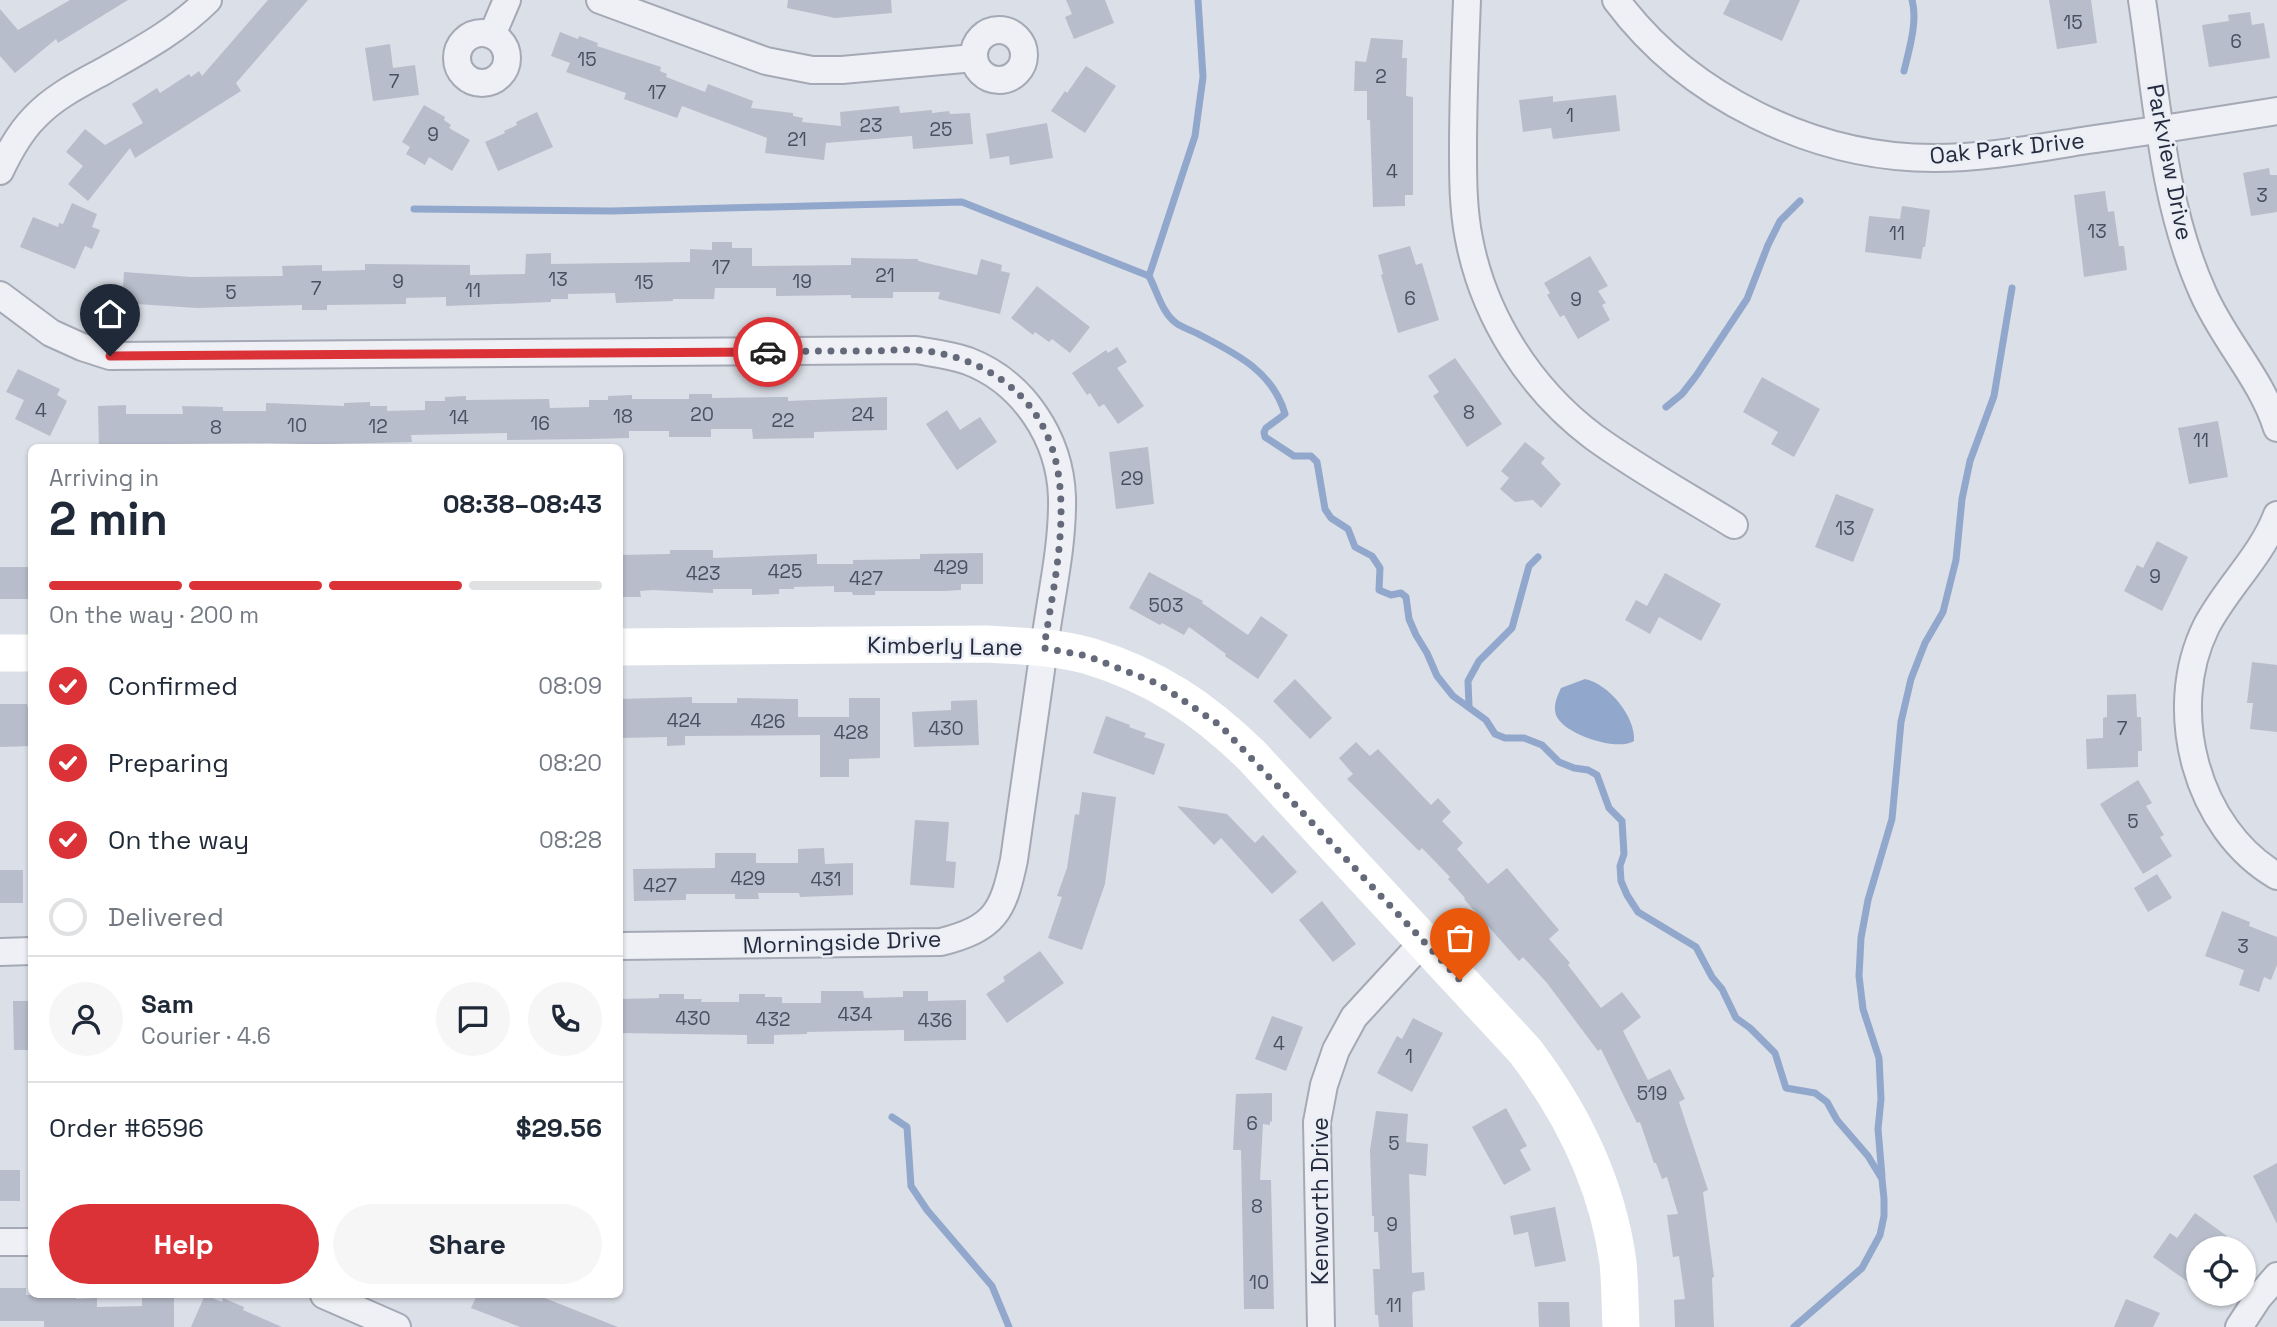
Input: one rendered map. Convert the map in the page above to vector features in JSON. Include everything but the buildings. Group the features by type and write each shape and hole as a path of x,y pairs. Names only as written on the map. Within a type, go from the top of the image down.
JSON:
{"street":[{"path":"0,171 15,142 34,117 57,97 138,52 194,14 208,0"},
{"path":"492,35 507,0"},
{"path":"600,0 766,61 793,68 842,70 974,58"},
{"path":"1467,0 1463,194 1468,239 1482,287 1502,331 1527,371 1560,408 1593,436 1734,525"},
{"name":"Oak Park Drive","path":"1616,0 1669,57 1710,88 1750,111 1797,132 1840,146 1885,155 1934,158 1987,155 2277,111"},
{"name":"Parkview Drive","path":"2142,0 2160,129 2185,246 2203,294 2270,406 2277,429"},
{"name":"Morningside Drive","path":"0,295 51,333 110,356 916,350 968,361 992,373 1031,409 1053,447 1059,470 1062,497 1060,528 1014,860 1006,895 995,913 984,926 966,935 941,942 623,946"},
{"path":"2277,515 2262,545 2205,629 2192,670 2188,727 2193,760 2204,790 2219,817 2243,849 2277,876"},
{"name":"Kimberly Lane","path":"623,647 987,644 1044,648 1087,656 1159,684 1221,726 1525,1051 1570,1117 1601,1189 1611,1223 1618,1264 1621,1327"},
{"path":"0,653 28,653"},
{"name":"Kenworth Drive","path":"1321,1327 1317,1122 1324,1086 1336,1050 1353,1017 1424,941"},
{"path":"0,952 28,951"},
{"path":"0,1242 28,1242"},
{"path":"2239,1327 2277,1276"},
{"path":"331,1298 397,1327"}],"water":[{"path":"1585,679 1612,694 1631,722 1634,741 1626,744 1604,743 1579,734 1561,722 1555,708 1561,688"}],"waterway":[{"path":"1149,276 1195,136 1203,77 1198,0"},
{"path":"1904,71 1913,26 1912,0"},
{"path":"1666,407 1682,394 1696,376 1747,299 1780,221 1800,201"},
{"path":"414,209 611,211 962,202 1149,276 1163,308 1171,319 1240,357 1272,387 1285,414 1266,428 1265,437 1294,456 1311,456 1317,462 1325,509 1331,518 1348,529 1355,547 1372,556 1380,568 1379,590 1391,595 1401,593 1406,597 1409,619 1416,635 1437,676 1453,696 1486,720 1495,734 1505,738 1524,738 1542,745 1559,762 1597,775 1609,808 1622,821 1624,854 1620,866 1621,881 1638,912 1696,947 1736,1018 1775,1053 1786,1088 1815,1093 1827,1102 1837,1120 1868,1156 1882,1179 1884,1216 1880,1235 1862,1268 1794,1327"},
{"path":"1882,1176 1878,1129 1881,1099 1879,1058 1863,1009 1859,976 1861,938 1868,900 1892,819 1901,722 1911,679 1925,643 1943,612 1956,560 1962,499 1970,461 1994,396 2012,288"},
{"path":"1469,706 1468,681 1479,661 1512,628 1529,566 1538,557"},
{"path":"892,1117 907,1127 911,1186 927,1210 992,1286 1009,1327"}],"way so far":[{"path":"768,352 916,350 968,361 992,373 1015,390 1045,430 1059,470 1062,497 1060,528 1044,648 1087,656 1159,684 1221,726 1460,980"}],"route":[{"path":"110,356 137,358 768,352"}]}
